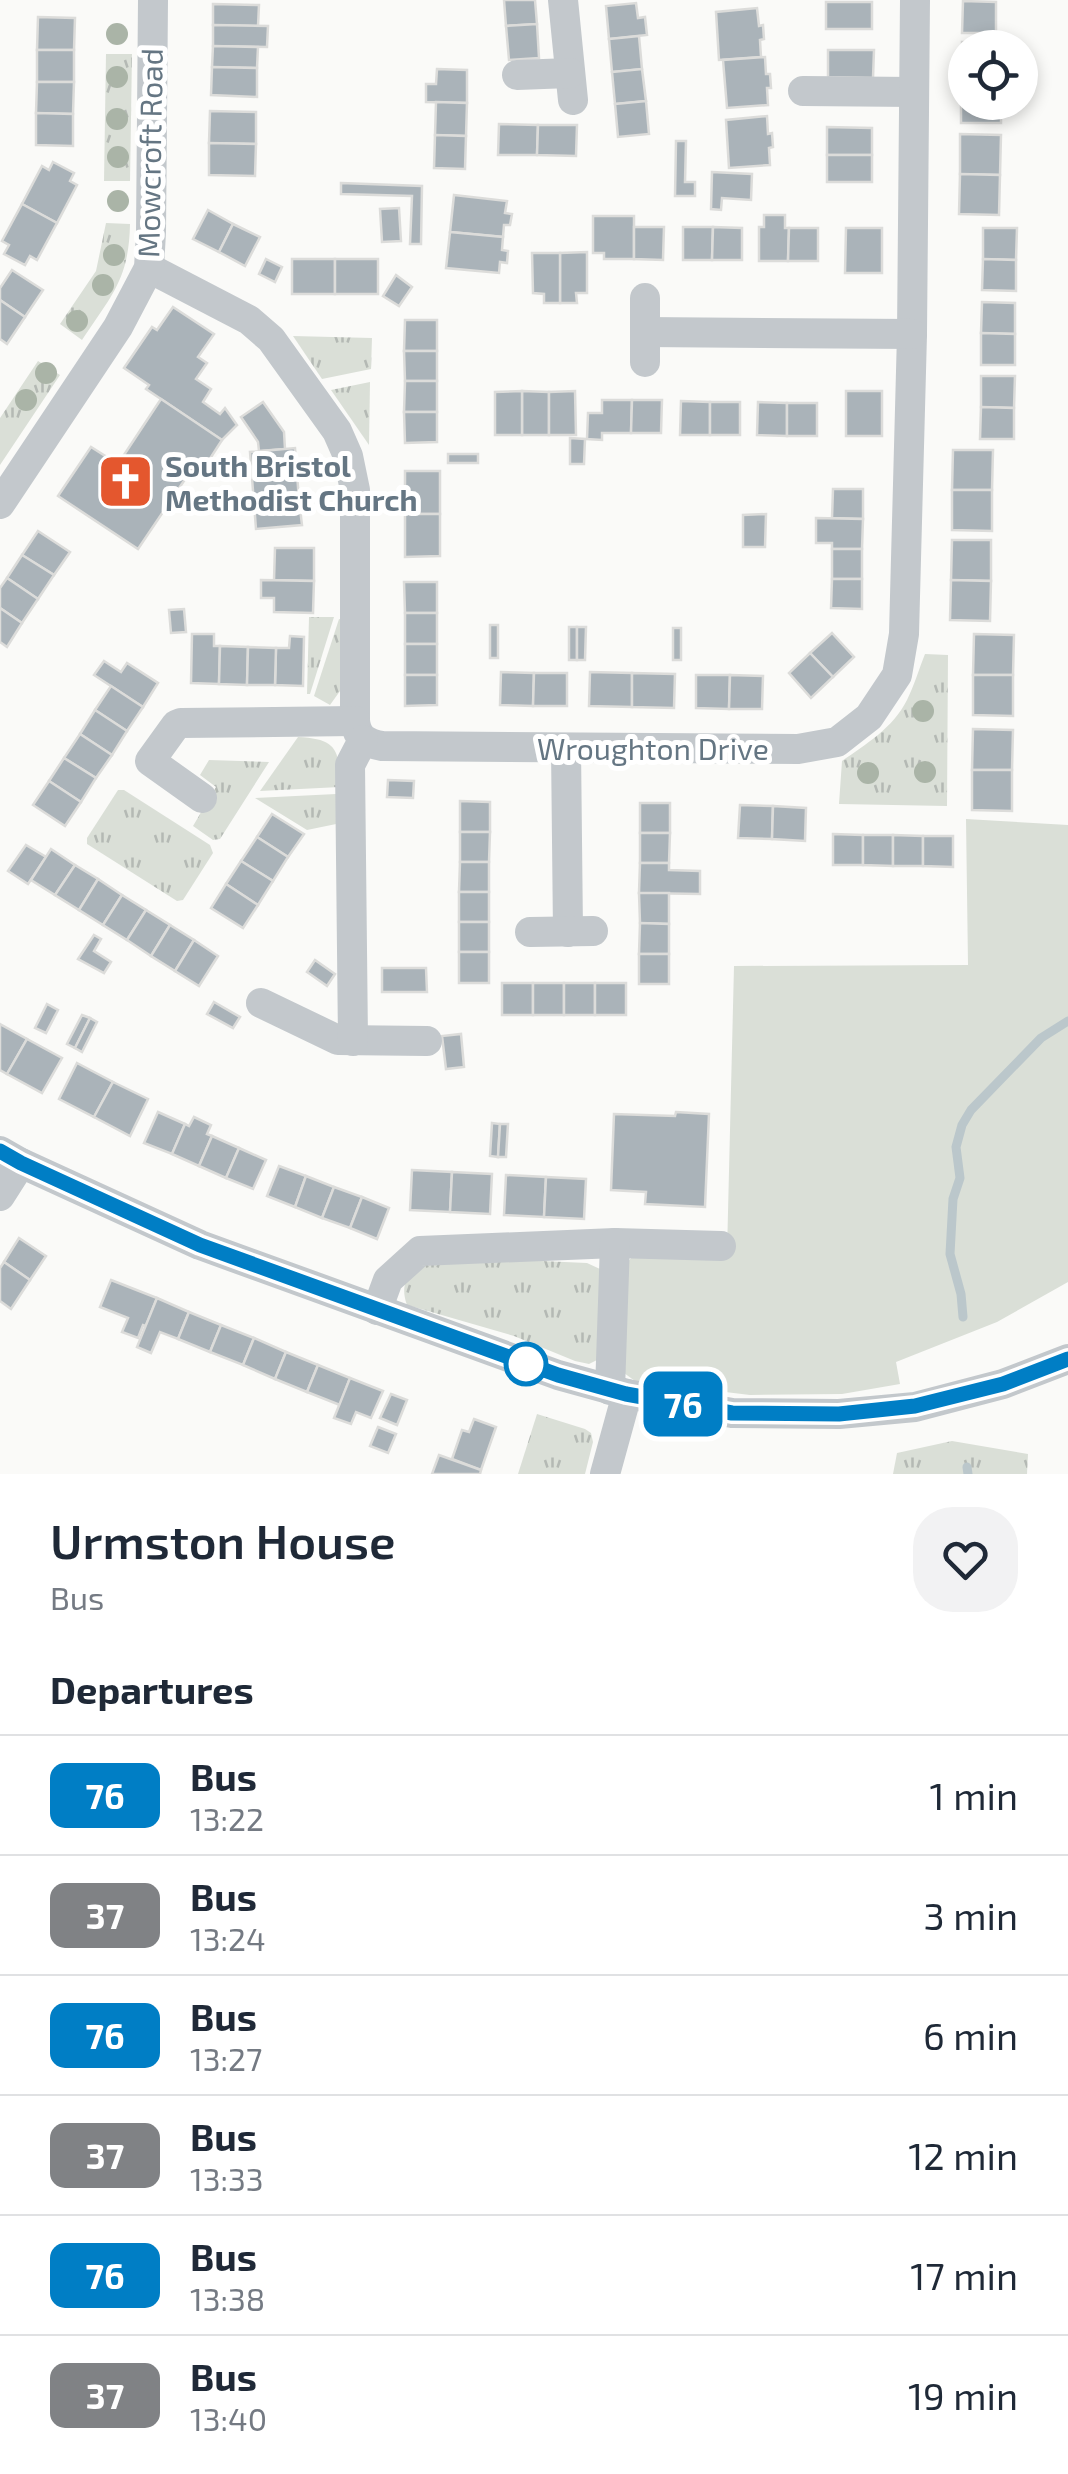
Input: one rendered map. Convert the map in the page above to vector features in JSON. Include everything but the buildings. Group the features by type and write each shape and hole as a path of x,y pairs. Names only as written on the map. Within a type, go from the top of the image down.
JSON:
{"street":[{"name":"Mowcroft Road","path":"0,504 118,327 149,268 153,0"},
{"path":"517,75 571,86 563,0"},
{"name":"Wroughton Drive","path":"202,798 150,761 177,724 359,731 382,746 798,749 837,742 870,717 897,676 904,634 915,0"},
{"path":"804,90 914,92"},
{"path":"149,268 265,332 337,431 348,456 355,490 359,731 350,765 352,1040"},
{"path":"645,298 645,347 912,334"},
{"path":"530,932 580,932 566,748"},
{"path":"261,1003 328,1037 427,1040"},
{"path":"0,1196 11,1157 200,1245 558,1375 618,1392 732,1413 839,1414 915,1406 1003,1384 1068,1359"},
{"path":"377,1310 388,1280 420,1250 615,1243 721,1246"},
{"path":"605,1474 618,1392 615,1243"}],"green space":[{"path":"106,54 132,54 130,181 104,181"},
{"path":"106,223 130,224 126,260 110,299 82,340 60,324 96,271"},
{"path":"293,336 372,338 371,369 322,379"},
{"path":"38,361 60,375 0,465 0,418"},
{"path":"370,382 369,445 331,390"},
{"path":"309,617 334,617 307,694"},
{"path":"339,619 343,620 340,691 330,705 314,696"},
{"path":"925,654 948,655 947,806 839,804 842,761 894,719 907,700"},
{"path":"298,737 321,740 334,749 340,787 260,791"},
{"path":"209,760 269,762 220,839 213,840 193,826 216,787 200,775"},
{"path":"118,790 124,790 210,845 213,853 183,900 177,901 87,844"},
{"path":"336,794 341,823 307,830 255,798"},
{"path":"966,819 1068,825 1068,1282 997,1322 896,1362 900,1384 842,1394 750,1395 635,1381 624,1373 627,1263 635,1253 727,1253 734,966 968,965"},
{"path":"430,1256 587,1263 600,1269 603,1357 589,1364 575,1361 514,1336 407,1305 404,1289 408,1276"},
{"path":"537,1414 591,1433 593,1442 585,1474 518,1474"},
{"path":"952,1441 1028,1454 1027,1474 893,1474 897,1453"}],"waterway":[{"path":"963,1317 950,1254 953,1199 960,1178 956,1147 962,1125 971,1110 1041,1038 1068,1021"},
{"path":"967,1467 968,1474"}],"bus line":[{"name":"76","path":"0,1151 200,1245 558,1375 626,1394 732,1413 839,1414 915,1406 1003,1384 1068,1359"}],"place":[{"name":"South Bristol Methodist Church","path":"126,482"}]}
